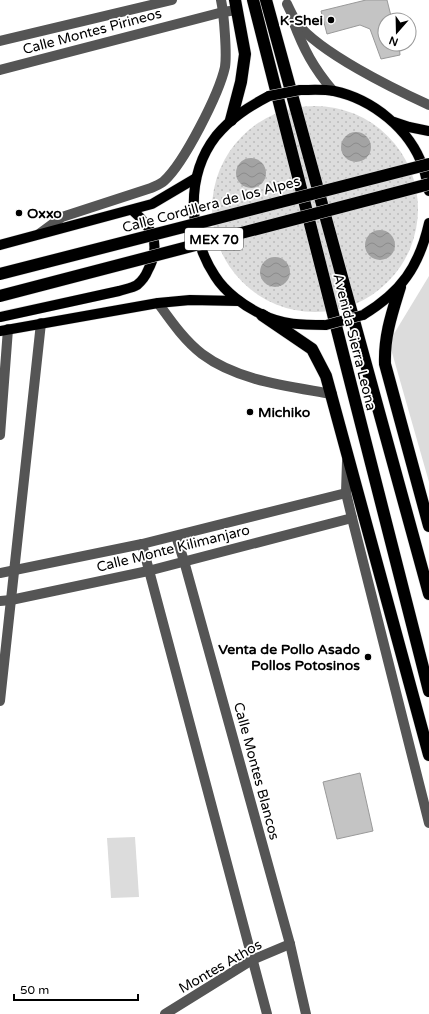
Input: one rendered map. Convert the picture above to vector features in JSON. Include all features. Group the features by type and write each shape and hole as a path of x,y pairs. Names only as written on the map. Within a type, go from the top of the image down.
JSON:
{"highway":[{"name":"Avenida Sierra Leona","path":"253,0 429,691"},
{"name":"Avenida Sierra Leona","path":"266,0 429,594"},
{"path":"231,120 241,82 245,54 236,5"},
{"name":"Calle Cordillera de los Alpes","path":"0,274 429,164"},
{"name":"MEX 70","path":"0,296 429,184"},
{"path":"400,287 384,345 385,364 429,526"},
{"path":"262,315 312,349 326,376 347,447 429,755"}],"main road":[{"path":"429,191 423,166 410,141 392,121 365,102 333,91 300,90 269,96 249,107 231,120 215,137 204,157 196,178 193,213 199,246 215,277 239,301 262,315 293,325 326,325 363,314 383,303 400,287 412,270 426,244 429,224"},
{"path":"392,121 409,127 429,131"},
{"path":"0,246 152,204 196,178"},
{"path":"0,317 137,285 144,277 152,262 155,248 152,233 145,221 132,210"},
{"path":"4,330 41,322 158,303 190,300 239,301"}],"street":[{"name":"Calle Montes Pirineos","path":"0,41 172,0"},
{"path":"36,237 62,217 151,188 164,181 176,168 212,104 225,67 223,12 221,0"},
{"path":"286,2 305,52 317,71 333,91"},
{"path":"286,2 298,24 327,50 355,67 429,105"},
{"name":"Calle Montes Pirineos","path":"0,70 223,12 236,5"},
{"path":"158,303 178,331 202,354 236,372 272,383 332,394"},
{"path":"0,701 41,322"},
{"path":"0,436 4,330"},
{"path":"347,447 346,493 429,823"},
{"name":"Calle Monte Kilimanjaro","path":"0,573 142,544 346,493"},
{"name":"Calle Monte Kilimanjaro","path":"0,601 11,600 148,571 352,518"},
{"name":"Calle Montes Blancos","path":"176,536 290,944 306,1014"},
{"path":"142,544 266,1014"},
{"name":"Montes Athos","path":"165,1014 252,960 290,944"}],"shaded area":[{"path":"305,106 325,106 345,110 364,118 388,136 406,160 414,179 418,199 418,219 414,239 406,258 388,282 364,300 345,308 325,312 305,312 285,308 266,300 250,289 235,274 224,258 216,239 212,219 212,199 216,179 224,160 235,144 250,129 266,118 285,110"},
{"path":"429,276 429,482 389,342"},
{"path":"135,837 139,897 111,898 107,838"}],"water":[{"path":"356,132 362,133 370,141 370,153 362,161 356,162 350,161 342,153 341,147 342,141 350,133"},
{"path":"251,158 257,159 265,167 265,179 257,187 251,188 245,187 237,179 236,173 237,167 245,159"},
{"path":"380,230 386,231 394,239 394,251 386,259 380,260 374,259 366,251 365,245 366,239 374,231"},
{"path":"275,257 281,258 289,266 289,278 281,286 275,287 269,286 261,278 260,272 261,266 269,258"}],"building":[{"path":"366,0 387,0 390,12 377,12 377,48 370,29 360,25 327,34 321,11"},
{"path":"378,52 400,52 400,55 381,59"},
{"path":"360,773 373,831 337,839 323,782"}],"place":[{"name":"K-Shei","path":"331,20"},
{"name":"Oxxo","path":"19,213"},
{"name":"Michiko","path":"250,412"},
{"name":"Venta de Pollo Asado Pollos Potosinos","path":"368,657"}]}
